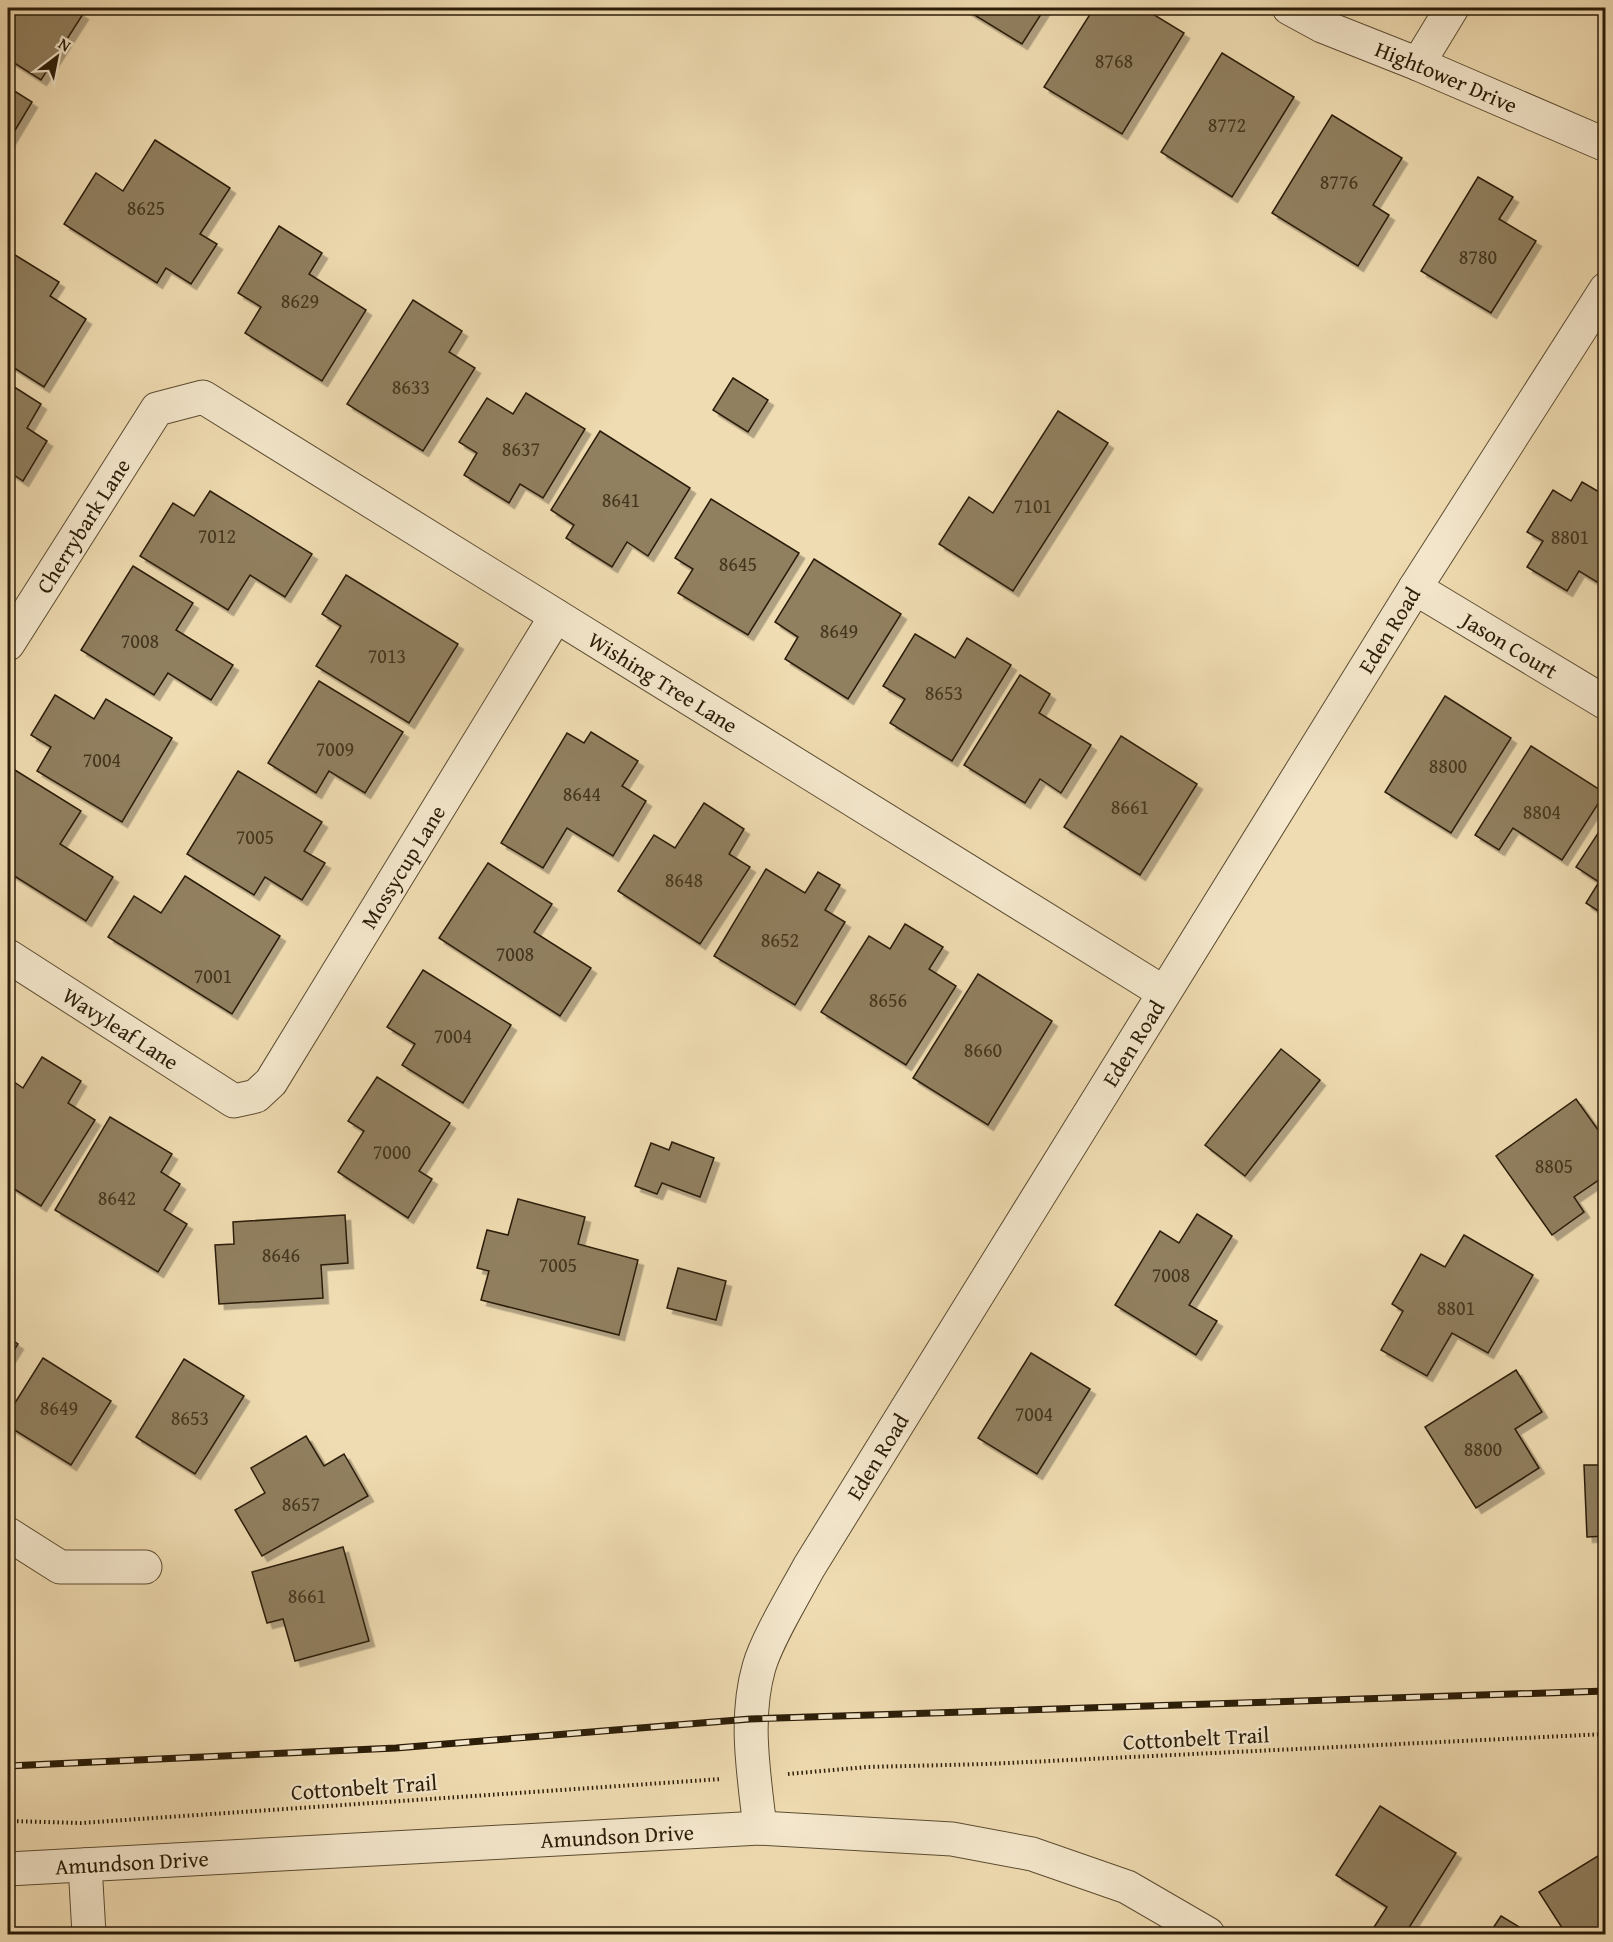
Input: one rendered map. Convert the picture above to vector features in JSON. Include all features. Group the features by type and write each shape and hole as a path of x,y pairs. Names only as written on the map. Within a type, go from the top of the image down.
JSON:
{"street":[{"name":"Hightower Drive","path":"1289,8 1322,26 1418,64 1605,145"},
{"path":"1418,64 1452,8"},
{"name":"Eden Road","path":"760,1828 750,1719 759,1664 808,1567 1163,992 1605,289"},
{"name":"Wishing Tree Lane","path":"157,409 204,397 1163,992"},
{"name":"Cherrybark Lane","path":"8,644 157,409"},
{"name":"Jason Court","path":"1415,588 1605,703"},
{"name":"Mossycup Lane","path":"234,1101 256,1096 271,1082 556,616"},
{"name":"Wavyleaf Lane","path":"8,956 234,1101"},
{"path":"8,1534 60,1567 145,1567"},
{"name":"Amundson Drive","path":"8,1869 760,1828 952,1839 1032,1854 1127,1887 1208,1935"},
{"path":"85,1865 89,1935"}],"path":[{"name":"Cottonbelt Trail","path":"788,1774 867,1767 987,1764 1605,1734"},
{"name":"Cottonbelt Trail","path":"8,1821 81,1823 723,1779"}],"building":[{"path":"8,8 73,8 83,14 41,80 8,59"},
{"path":"963,8 1045,8 1022,44"},
{"path":"1094,8 1143,8 1184,33 1122,134 1044,87"},
{"path":"1222,53 1294,97 1232,197 1161,152"},
{"path":"8,87 32,102 8,142"},
{"path":"1332,115 1402,158 1373,205 1389,215 1358,266 1272,213"},
{"path":"155,140 230,188 200,234 217,244 191,284 166,268 157,283 64,224 96,173 123,191"},
{"path":"1478,177 1513,197 1499,219 1536,241 1491,313 1421,271"},
{"path":"279,226 322,253 309,274 366,310 322,381 245,333 261,307 238,293"},
{"path":"15,255 59,282 50,296 86,319 44,387 8,364 8,267"},
{"path":"413,300 462,331 449,352 475,368 423,451 347,404"},
{"path":"733,378 768,400 748,432 713,410"},
{"path":"8,383 41,404 27,428 47,441 23,481 8,471"},
{"path":"526,393 585,429 543,498 520,484 509,503 464,475 477,453 459,442 487,398 513,414"},
{"path":"1058,411 1108,443 1013,591 939,544 969,497 993,513"},
{"path":"600,431 690,488 648,556 627,542 612,567 566,538 574,525 551,510"},
{"path":"1582,482 1606,496 1606,578 1602,585 1579,571 1567,591 1527,567 1543,541 1527,532 1553,490 1571,501"},
{"path":"210,491 312,554 285,597 250,575 228,610 140,556 173,503 194,516"},
{"path":"711,499 799,553 748,635 678,593 693,569 675,558"},
{"path":"814,559 901,614 848,699 785,659 798,637 775,622"},
{"path":"133,566 193,603 176,630 233,665 211,700 168,673 154,695 81,650"},
{"path":"346,575 458,644 409,723 316,666 341,626 322,614"},
{"path":"915,634 955,658 967,638 1011,665 952,761 890,723 905,699 883,686"},
{"path":"1020,675 1050,694 1039,713 1091,745 1061,793 1040,779 1025,803 964,765"},
{"path":"319,681 403,732 365,793 329,771 316,793 268,763"},
{"path":"55,695 94,719 106,699 172,738 122,822 37,771 51,747 31,735"},
{"path":"1445,696 1511,738 1451,833 1385,792"},
{"path":"591,732 638,761 622,786 646,801 613,856 567,828 543,868 501,843 567,733 584,743"},
{"path":"1121,736 1197,784 1140,875 1064,827"},
{"path":"1531,746 1605,793 1562,860 1513,828 1499,850 1475,835"},
{"path":"10,767 81,811 60,844 113,877 86,921 8,872 8,772"},
{"path":"238,771 322,822 304,851 325,863 302,900 265,877 254,895 187,854"},
{"path":"704,803 744,829 729,854 750,867 700,944 618,891 654,835 675,848"},
{"path":"1606,821 1606,916 1586,903 1599,882 1576,867"},
{"path":"488,863 552,904 534,932 591,968 560,1016 439,938"},
{"path":"766,869 805,893 818,872 840,885 825,910 845,922 795,1005 714,956"},
{"path":"185,876 280,936 232,1014 108,937 134,896 161,913"},
{"path":"905,924 943,947 929,969 956,986 906,1065 821,1012 869,936 890,949"},
{"path":"423,970 511,1025 463,1103 402,1065 415,1044 387,1027"},
{"path":"978,974 1052,1021 988,1125 913,1078"},
{"path":"1281,1049 1320,1080 1245,1176 1205,1145"},
{"path":"42,1057 81,1081 68,1103 95,1120 41,1206 8,1185 8,1078 23,1088"},
{"path":"377,1077 450,1123 419,1171 432,1179 408,1218 338,1172 364,1131 348,1121"},
{"path":"1576,1099 1606,1141 1606,1175 1574,1197 1584,1212 1552,1235 1496,1156"},
{"path":"110,1117 172,1154 161,1172 180,1184 164,1210 187,1224 158,1272 55,1210"},
{"path":"672,1142 714,1158 700,1197 662,1183 657,1194 635,1186 651,1143 669,1150"},
{"path":"518,1199 585,1217 578,1244 638,1260 619,1335 481,1300 489,1271 477,1268 487,1230 508,1235"},
{"path":"1197,1214 1232,1236 1189,1305 1217,1321 1196,1355 1115,1305 1160,1231 1179,1243"},
{"path":"345,1215 348,1263 321,1265 323,1298 219,1304 215,1245 234,1244 233,1222"},
{"path":"1464,1235 1533,1275 1488,1353 1452,1333 1427,1376 1381,1350 1403,1311 1392,1304 1421,1254 1445,1267"},
{"path":"678,1268 726,1281 716,1320 667,1308"},
{"path":"8,1337 18,1344 8,1360"},
{"path":"1031,1353 1090,1389 1037,1474 978,1438"},
{"path":"43,1358 111,1401 71,1465 8,1426 8,1414"},
{"path":"184,1359 244,1396 195,1474 136,1437"},
{"path":"1516,1370 1542,1412 1515,1429 1539,1468 1476,1508 1425,1427"},
{"path":"306,1436 324,1466 344,1454 368,1496 262,1556 235,1510 265,1493 251,1468"},
{"path":"1584,1465 1606,1465 1606,1536 1587,1537"},
{"path":"343,1547 369,1641 295,1661 283,1619 267,1623 252,1572"},
{"path":"1380,1806 1456,1853 1405,1934 1371,1932 1387,1907 1336,1875"},
{"path":"1606,1851 1606,1934 1566,1934 1539,1892"},
{"path":"1501,1916 1531,1934 1489,1934"}],"railway":[{"path":"8,1766 396,1748 750,1719 1606,1691"}]}
